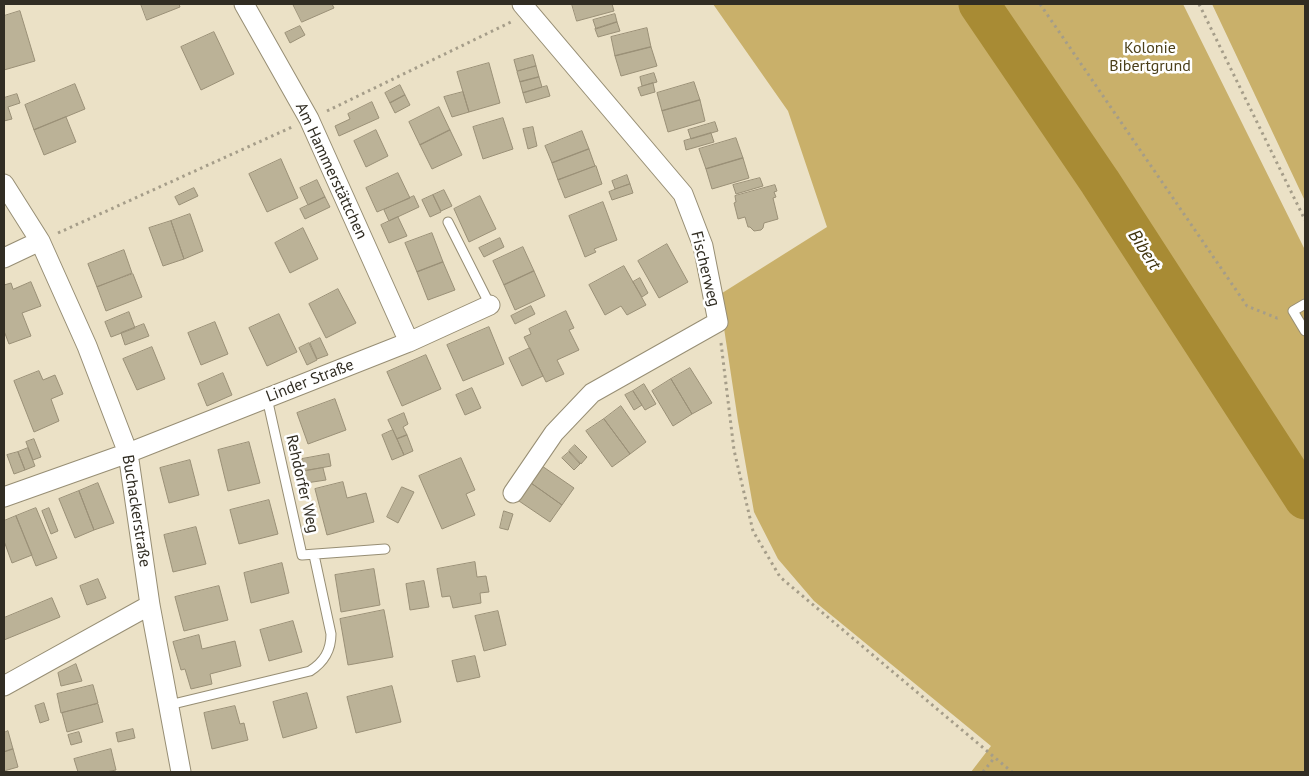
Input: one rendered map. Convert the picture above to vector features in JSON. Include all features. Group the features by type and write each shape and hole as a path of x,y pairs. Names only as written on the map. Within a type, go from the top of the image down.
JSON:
{"street":[{"name":"Am Hammerstättchen","path":"244,4 309,119 409,342"},
{"name":"Fischerweg","path":"513,493 554,433 592,393 718,322 703,246 683,194 525,9"},
{"name":"Buchackerstraße","path":"4,184 40,241 86,346 128,453 150,605 181,772"},
{"path":"4,258 40,241"},
{"name":"Linder Straße","path":"4,497 128,453 409,342 490,305"},
{"path":"4,686 150,605"}],"lane":[{"path":"448,222 490,305"},
{"path":"1305,304 1293,311 1305,330"},
{"name":"Rehdorfer Weg","path":"267,398 302,555 385,550"},
{"path":"169,705 310,671 324,660 331,644 314,555"}],"path":[{"path":"1040,4 1247,306 1277,318 1293,311"},
{"path":"1199,4 1305,220"},
{"path":"40,241 309,119 525,9"},
{"path":"718,322 734,450 753,531 780,577 1012,772"},
{"path":"983,772 995,757"}],"green space":[{"path":"713,4 1183,4 1305,250 1305,772 971,772 991,746 814,601 778,559 754,512 719,295 827,227 788,111"},
{"name":"Kolonie Bibertgrund","path":"1212,4 1305,4 1305,201"}],"building":[{"path":"141,4 179,4 180,7 147,20"},
{"path":"293,4 332,4 334,8 302,22"},
{"path":"572,4 612,4 614,11 577,21"},
{"path":"20,11 35,61 4,70 4,16"},
{"path":"615,14 617,22 596,29 593,20"},
{"path":"617,22 620,31 598,37 595,29"},
{"path":"300,26 305,35 290,43 285,33"},
{"path":"647,28 651,47 615,56 611,37"},
{"path":"214,32 234,74 201,90 181,47"},
{"path":"651,47 657,66 621,76 615,56"},
{"path":"533,55 536,66 517,71 514,60"},
{"path":"489,63 500,103 469,112 457,72"},
{"path":"536,66 539,77 520,82 517,72"},
{"path":"654,73 657,82 642,86 640,77"},
{"path":"539,77 542,87 523,93 520,82"},
{"path":"694,82 700,100 662,111 657,93"},
{"path":"653,83 655,92 641,96 638,88"},
{"path":"75,84 85,109 34,130 25,105"},
{"path":"400,85 405,95 390,103 385,93"},
{"path":"547,86 550,96 526,103 523,93"},
{"path":"463,92 469,112 452,117 444,97"},
{"path":"17,94 20,103 8,107 12,119 4,121 4,98"},
{"path":"405,95 410,105 395,113 390,103"},
{"path":"700,100 705,121 668,132 662,111"},
{"path":"372,102 379,118 339,136 335,126 350,119 348,114"},
{"path":"439,107 450,130 420,145 409,122"},
{"path":"66,117 76,142 44,155 34,130"},
{"path":"503,118 513,149 483,159 473,127"},
{"path":"715,122 718,131 691,139 688,130"},
{"path":"533,127 537,146 528,149 523,129"},
{"path":"376,130 388,156 366,167 354,141"},
{"path":"450,130 462,155 432,169 420,145"},
{"path":"582,131 589,149 552,163 545,146"},
{"path":"711,133 714,142 686,150 684,141"},
{"path":"736,138 743,158 706,169 699,149"},
{"path":"589,149 595,166 558,180 552,163"},
{"path":"743,158 749,178 712,189 706,169"},
{"path":"281,159 298,198 267,212 249,174"},
{"path":"596,166 602,184 565,198 558,180"},
{"path":"398,173 410,198 377,212 366,188"},
{"path":"627,175 630,184 615,189 612,181"},
{"path":"760,178 763,186 736,194 733,185"},
{"path":"317,180 325,197 308,205 300,188"},
{"path":"630,184 633,193 612,200 609,192"},
{"path":"775,185 777,191 774,192 776,197 773,198 778,219 764,223 761,230 754,231 748,227 745,217 738,219 734,203 736,202 735,196"},
{"path":"194,188 198,196 179,205 175,197"},
{"path":"444,190 452,206 441,211 433,195"},
{"path":"433,195 441,212 430,217 422,200"},
{"path":"414,196 419,207 389,221 384,210"},
{"path":"480,196 496,229 469,242 454,209"},
{"path":"325,197 330,207 305,219 300,209"},
{"path":"603,202 617,240 594,249 596,252 585,257 569,216"},
{"path":"190,214 203,251 184,259 171,221"},
{"path":"398,217 407,236 389,243 381,225"},
{"path":"171,221 184,259 163,266 149,228"},
{"path":"303,228 318,259 290,273 275,243"},
{"path":"432,233 443,262 417,272 405,243"},
{"path":"500,238 504,247 484,257 479,248"},
{"path":"667,244 688,282 659,298 638,261"},
{"path":"523,247 534,271 504,285 493,261"},
{"path":"124,250 132,273 97,287 88,264"},
{"path":"443,262 455,290 428,300 417,272"},
{"path":"624,266 646,305 627,315 621,306 605,315 589,285"},
{"path":"534,271 545,296 515,310 504,285"},
{"path":"133,274 142,297 106,311 97,287"},
{"path":"640,278 648,293 642,297 633,282"},
{"path":"31,282 41,306 22,313 31,336 9,344 4,331 4,285 11,283 13,289"},
{"path":"338,289 356,323 326,338 309,304"},
{"path":"531,306 535,314 515,324 511,316"},
{"path":"566,311 574,328 569,330 579,350 557,360 564,374 546,382 524,337 531,334 529,329"},
{"path":"129,312 135,328 111,337 105,322"},
{"path":"279,314 297,352 267,366 249,328"},
{"path":"215,322 228,354 201,365 188,333"},
{"path":"144,324 149,336 125,345 121,333"},
{"path":"489,327 504,364 463,381 447,345"},
{"path":"320,338 328,355 317,359 310,343"},
{"path":"309,343 317,360 307,365 299,348"},
{"path":"152,347 165,379 137,390 123,359"},
{"path":"530,348 543,376 522,386 509,358"},
{"path":"426,355 441,389 402,406 387,372"},
{"path":"690,368 712,403 692,414 671,379"},
{"path":"39,371 43,380 55,375 63,394 51,399 59,421 34,432 14,381"},
{"path":"223,373 232,395 207,406 198,384"},
{"path":"671,379 692,414 673,426 652,391"},
{"path":"644,384 656,404 645,410 633,391"},
{"path":"472,388 481,408 465,415 456,395"},
{"path":"633,391 642,405 634,410 625,395"},
{"path":"335,399 346,430 308,444 297,413"},
{"path":"621,406 646,442 630,454 604,419"},
{"path":"404,413 408,424 403,427 407,435 397,439 388,420"},
{"path":"604,419 630,454 612,467 586,431"},
{"path":"393,430 404,455 392,460 382,435"},
{"path":"407,435 413,451 404,455 397,439"},
{"path":"34,439 41,457 33,460 26,442"},
{"path":"249,442 260,483 228,491 218,450"},
{"path":"575,445 587,457 581,464 569,451"},
{"path":"28,448 35,466 25,470 18,452"},
{"path":"18,452 25,470 14,474 7,455"},
{"path":"569,452 580,464 574,470 562,458"},
{"path":"329,454 331,466 304,471 302,459"},
{"path":"461,458 475,490 466,494 475,515 442,529 419,476"},
{"path":"190,460 199,495 169,503 160,468"},
{"path":"542,466 574,488 562,505 531,483"},
{"path":"323,468 326,480 306,483 304,471"},
{"path":"343,482 347,498 366,493 374,522 327,535 315,489"},
{"path":"98,483 114,523 94,530 79,491"},
{"path":"531,483 562,505 550,522 519,501"},
{"path":"402,487 414,492 398,523 387,517"},
{"path":"79,491 94,530 75,538 59,499"},
{"path":"269,500 278,534 239,544 230,510"},
{"path":"36,508 57,558 36,566 16,516"},
{"path":"49,508 58,531 51,534 42,511"},
{"path":"504,511 513,514 508,530 500,528"},
{"path":"16,516 32,555 12,563 4,541 4,521"},
{"path":"196,527 206,564 173,572 164,535"},
{"path":"475,562 477,577 486,576 489,592 480,593 481,603 453,608 450,596 442,597 437,569"},
{"path":"282,563 289,593 251,603 244,573"},
{"path":"374,569 380,605 341,612 335,575"},
{"path":"98,579 106,598 87,605 80,586"},
{"path":"424,581 429,607 410,610 406,584"},
{"path":"219,586 228,620 184,631 175,597"},
{"path":"52,598 60,617 4,640 4,618"},
{"path":"384,610 393,657 348,665 340,619"},
{"path":"498,611 506,645 484,651 475,616"},
{"path":"293,621 302,652 269,661 260,630"},
{"path":"199,635 202,649 235,641 241,666 210,674 212,684 191,689 185,669 181,670 173,642"},
{"path":"475,656 480,677 457,682 452,661"},
{"path":"76,664 82,681 61,686 58,673"},
{"path":"93,685 98,703 61,713 57,694"},
{"path":"392,686 401,722 356,733 347,697"},
{"path":"307,693 317,728 283,738 273,702"},
{"path":"44,703 49,720 40,723 35,706"},
{"path":"98,704 103,722 67,732 62,713"},
{"path":"235,706 240,724 244,723 248,740 212,749 204,713"},
{"path":"133,729 135,738 118,742 116,733"},
{"path":"8,731 13,749 4,752 4,733"},
{"path":"79,732 82,742 71,745 68,735"},
{"path":"13,749 18,767 4,771 4,752"},
{"path":"111,749 116,770 78,772 74,759"}],"waterway":[{"name":"Bibert","path":"979,4 1100,182 1305,499"}]}
